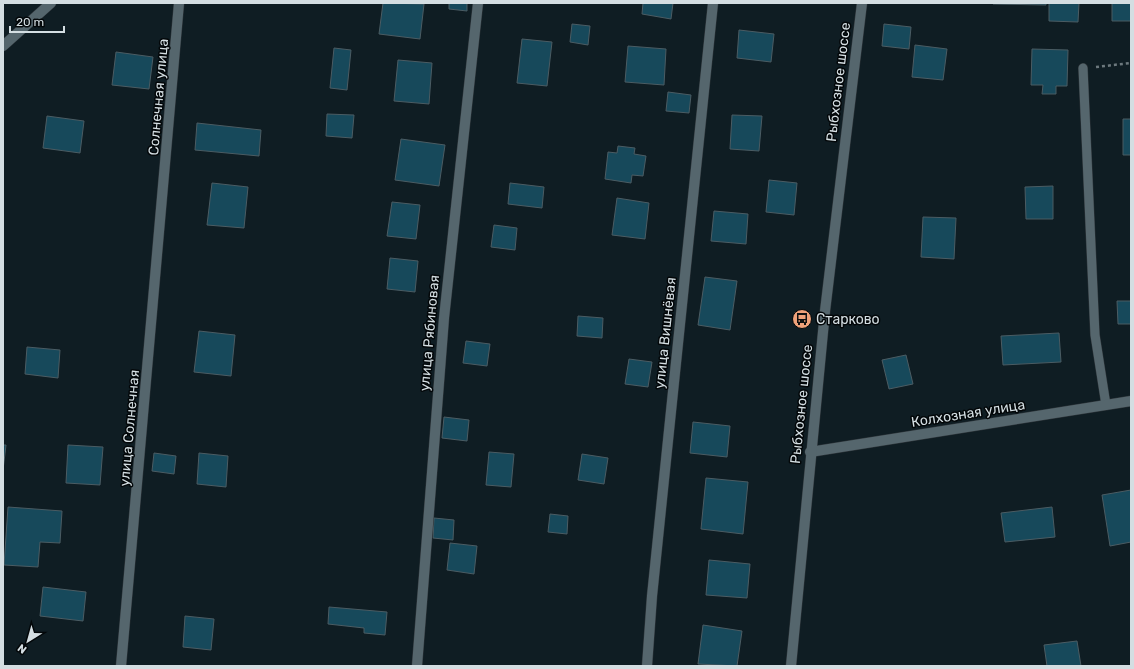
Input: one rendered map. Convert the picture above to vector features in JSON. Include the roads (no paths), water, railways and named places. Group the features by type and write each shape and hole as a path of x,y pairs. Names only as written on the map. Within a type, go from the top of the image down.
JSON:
{"street":[{"path":"3,46 51,3"},
{"name":"Солнечная улица","path":"164,193 179,3"},
{"name":"улица Рябиновая","path":"417,666 444,318 478,3"},
{"name":"улица Вишнёвая","path":"647,666 652,596 713,3"},
{"name":"Рыбхозное шоссе","path":"791,666 810,452 862,3"},
{"name":"улица Солнечная","path":"121,666 164,193"},
{"name":"Колхозная улица","path":"810,452 1131,401"}],"lane":[{"path":"1083,68 1095,335 1106,405"}],"place":[{"name":"Старково","path":"802,319"}]}
